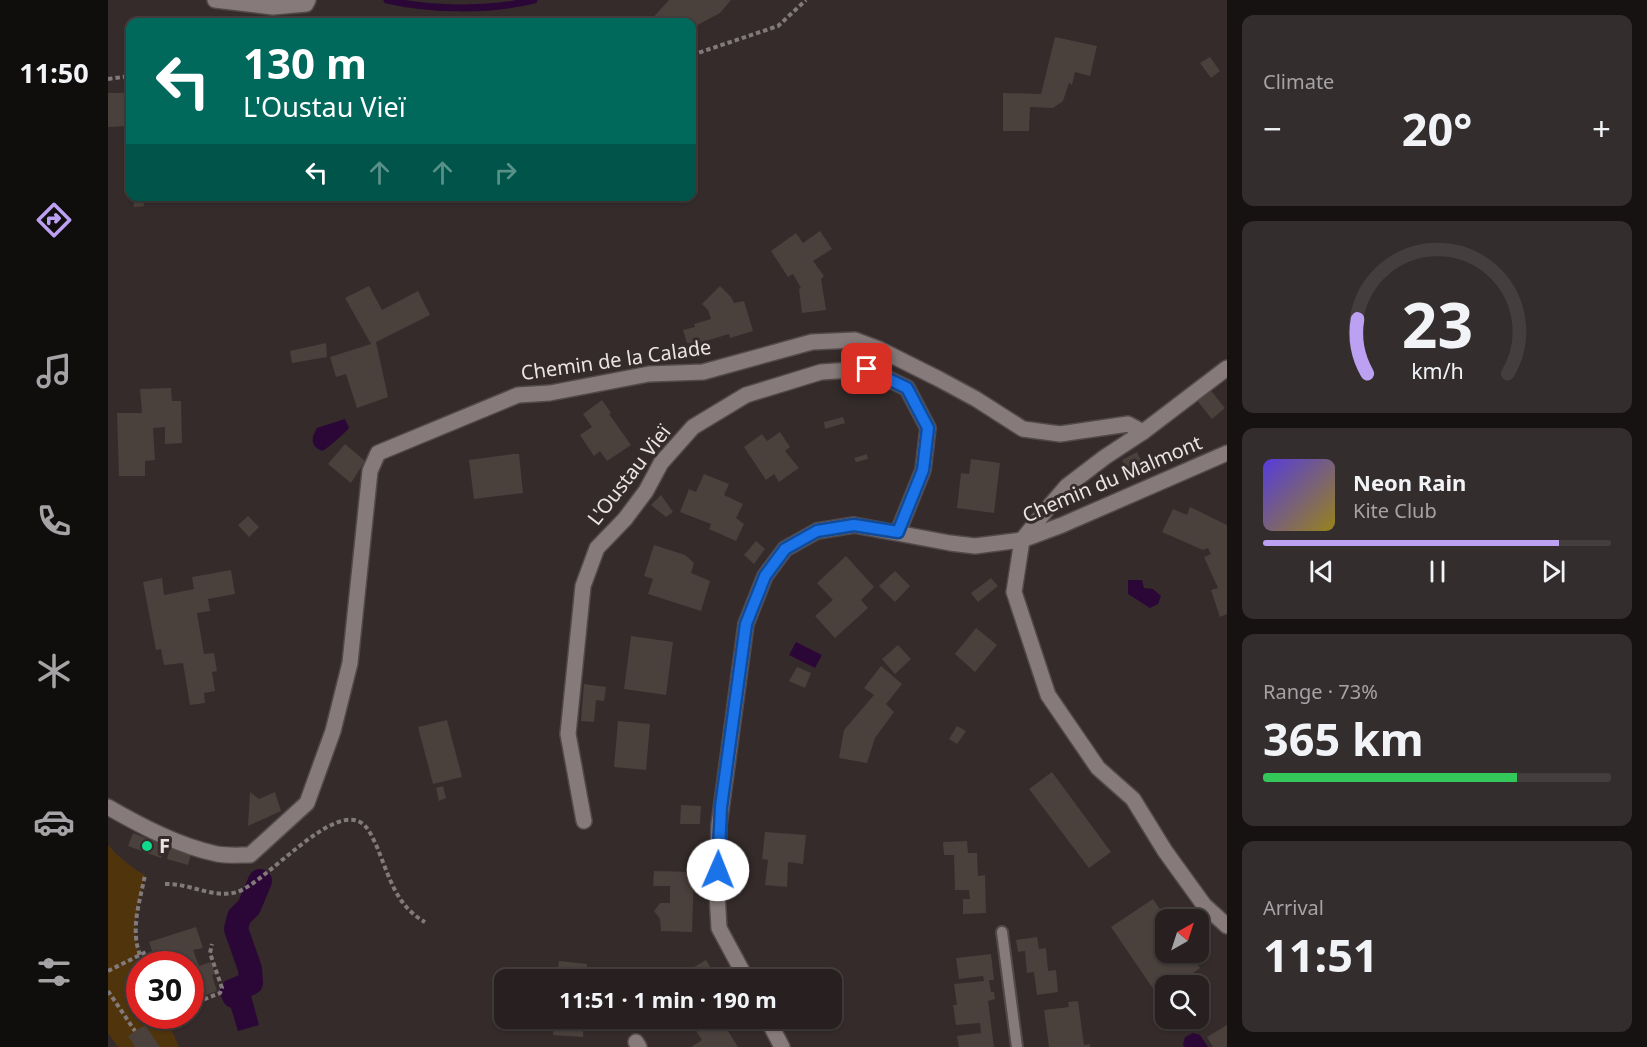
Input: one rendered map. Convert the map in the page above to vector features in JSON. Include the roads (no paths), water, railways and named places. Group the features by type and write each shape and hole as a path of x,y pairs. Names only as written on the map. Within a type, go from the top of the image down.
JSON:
{"street":[{"path":"215,0 273,7 307,2"},
{"name":"Chemin de la Calade","path":"108,807 185,844 218,854 250,855 307,803 333,731 350,663 370,471 378,453 518,394 550,393 649,374 703,372 812,342 855,340 879,349 939,379 1023,429 1060,434 1128,424 1143,432"},
{"path":"1227,368 1067,486 1022,540 1014,592 1048,695 1098,768 1133,799 1165,851 1204,905 1227,926"},
{"name":"L'Oustau Vieï","path":"584,821 568,734 584,586 597,548 625,519 646,491 661,463 693,427 746,395 821,372 867,369 907,388 928,428 923,470 898,532"},
{"name":"Chemin du Malmont","path":"741,969 719,928 717,893 719,825 746,624 765,576 785,549 817,531 854,525 975,546 1022,540 1062,525 1227,453"},
{"path":"773,1029 782,1047"}],"lane":[{"path":"1002,932 1017,1047"}],"waterway":[{"path":"387,0 422,6 460,8 517,4 534,0"},
{"path":"234,996 232,991 251,983 250,969 236,929 239,917 249,907 260,881"}],"place":[{"name":"F","path":"147,846"}]}
